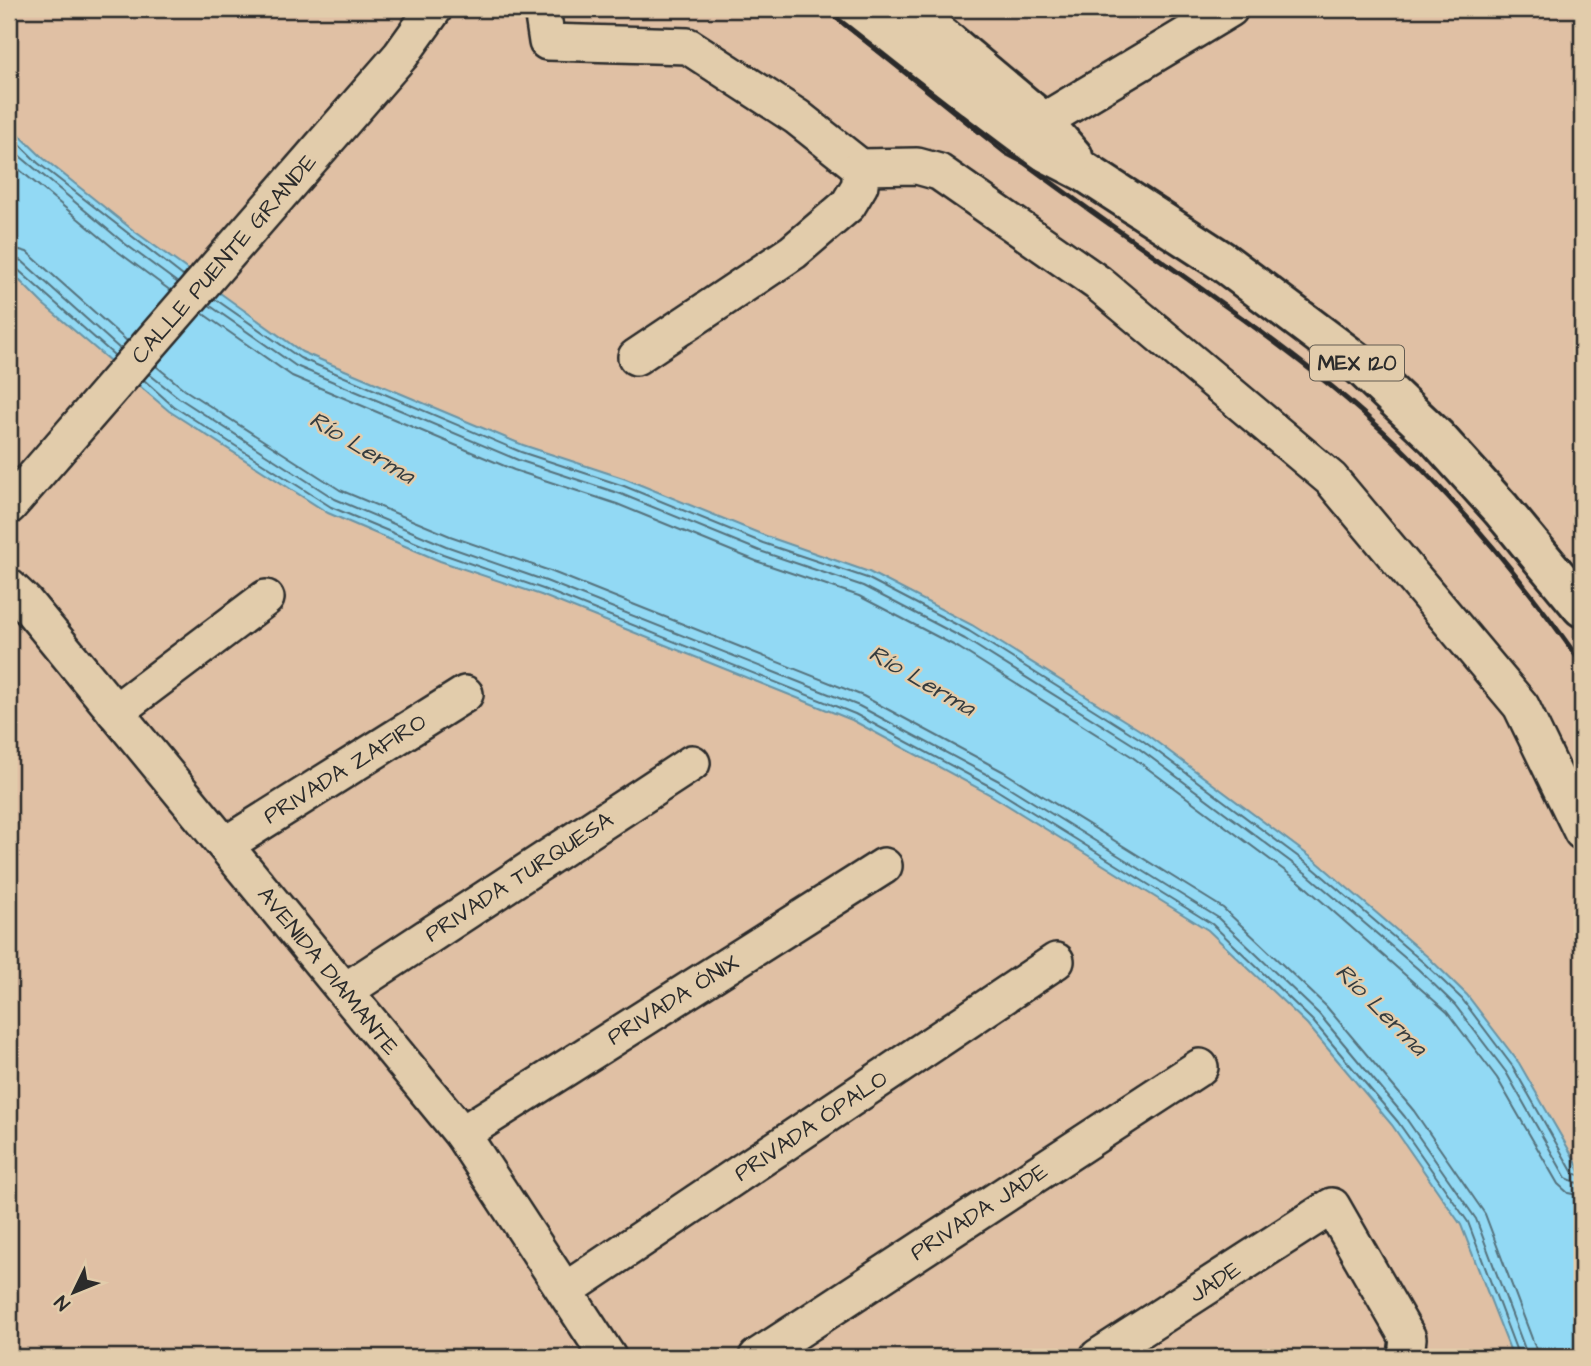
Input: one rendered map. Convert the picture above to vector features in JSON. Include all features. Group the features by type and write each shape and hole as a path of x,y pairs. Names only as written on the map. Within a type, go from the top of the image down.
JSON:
{"main road":[{"name":"MEX 120","path":"857,9 1029,129 1085,172 1222,261 1359,364 1436,437 1501,509 1582,607"},
{"name":"MEX 120","path":"909,9 1029,129"}],"street":[{"name":"CALLE PUENTE GRANDE","path":"9,506 401,55 434,9"},
{"path":"542,9 547,42 688,46 797,117 860,167 917,166 939,172 1098,284 1331,479 1521,706 1582,832"},
{"path":"1029,129 1230,9"},
{"path":"636,357 812,236 848,205 860,185 860,167"},
{"name":"AVENIDA DIAMANTE","path":"17,594 462,1134 608,1357"},
{"path":"115,712 266,598"},
{"name":"PRIVADA ZAFIRO","path":"225,845 465,694"},
{"name":"PRIVADA TURQUESA","path":"345,991 692,763"},
{"name":"PRIVADA ÓNIX","path":"462,1134 884,866"},
{"name":"PRIVADA ÓPALO","path":"566,1290 1056,961"},
{"name":"PRIVADA JADE","path":"757,1357 1200,1067"},
{"name":"JADE","path":"1098,1357 1332,1206 1408,1338 1406,1357"}],"water":[{"name":"Río Lerma","path":"9,125 43,158 134,231 302,352 523,445 626,479 766,536 869,572 972,625 1146,734 1316,861 1429,958 1467,995 1519,1063 1576,1162 1582,1177 1582,1357 1513,1357 1461,1225 1392,1125 1307,1024 1208,930 991,795 852,720 541,595 440,561 328,513 169,411 43,304 9,270"}],"railway":[{"path":"825,9 1020,159 1262,332 1367,416 1466,516 1497,552 1582,664"}]}
